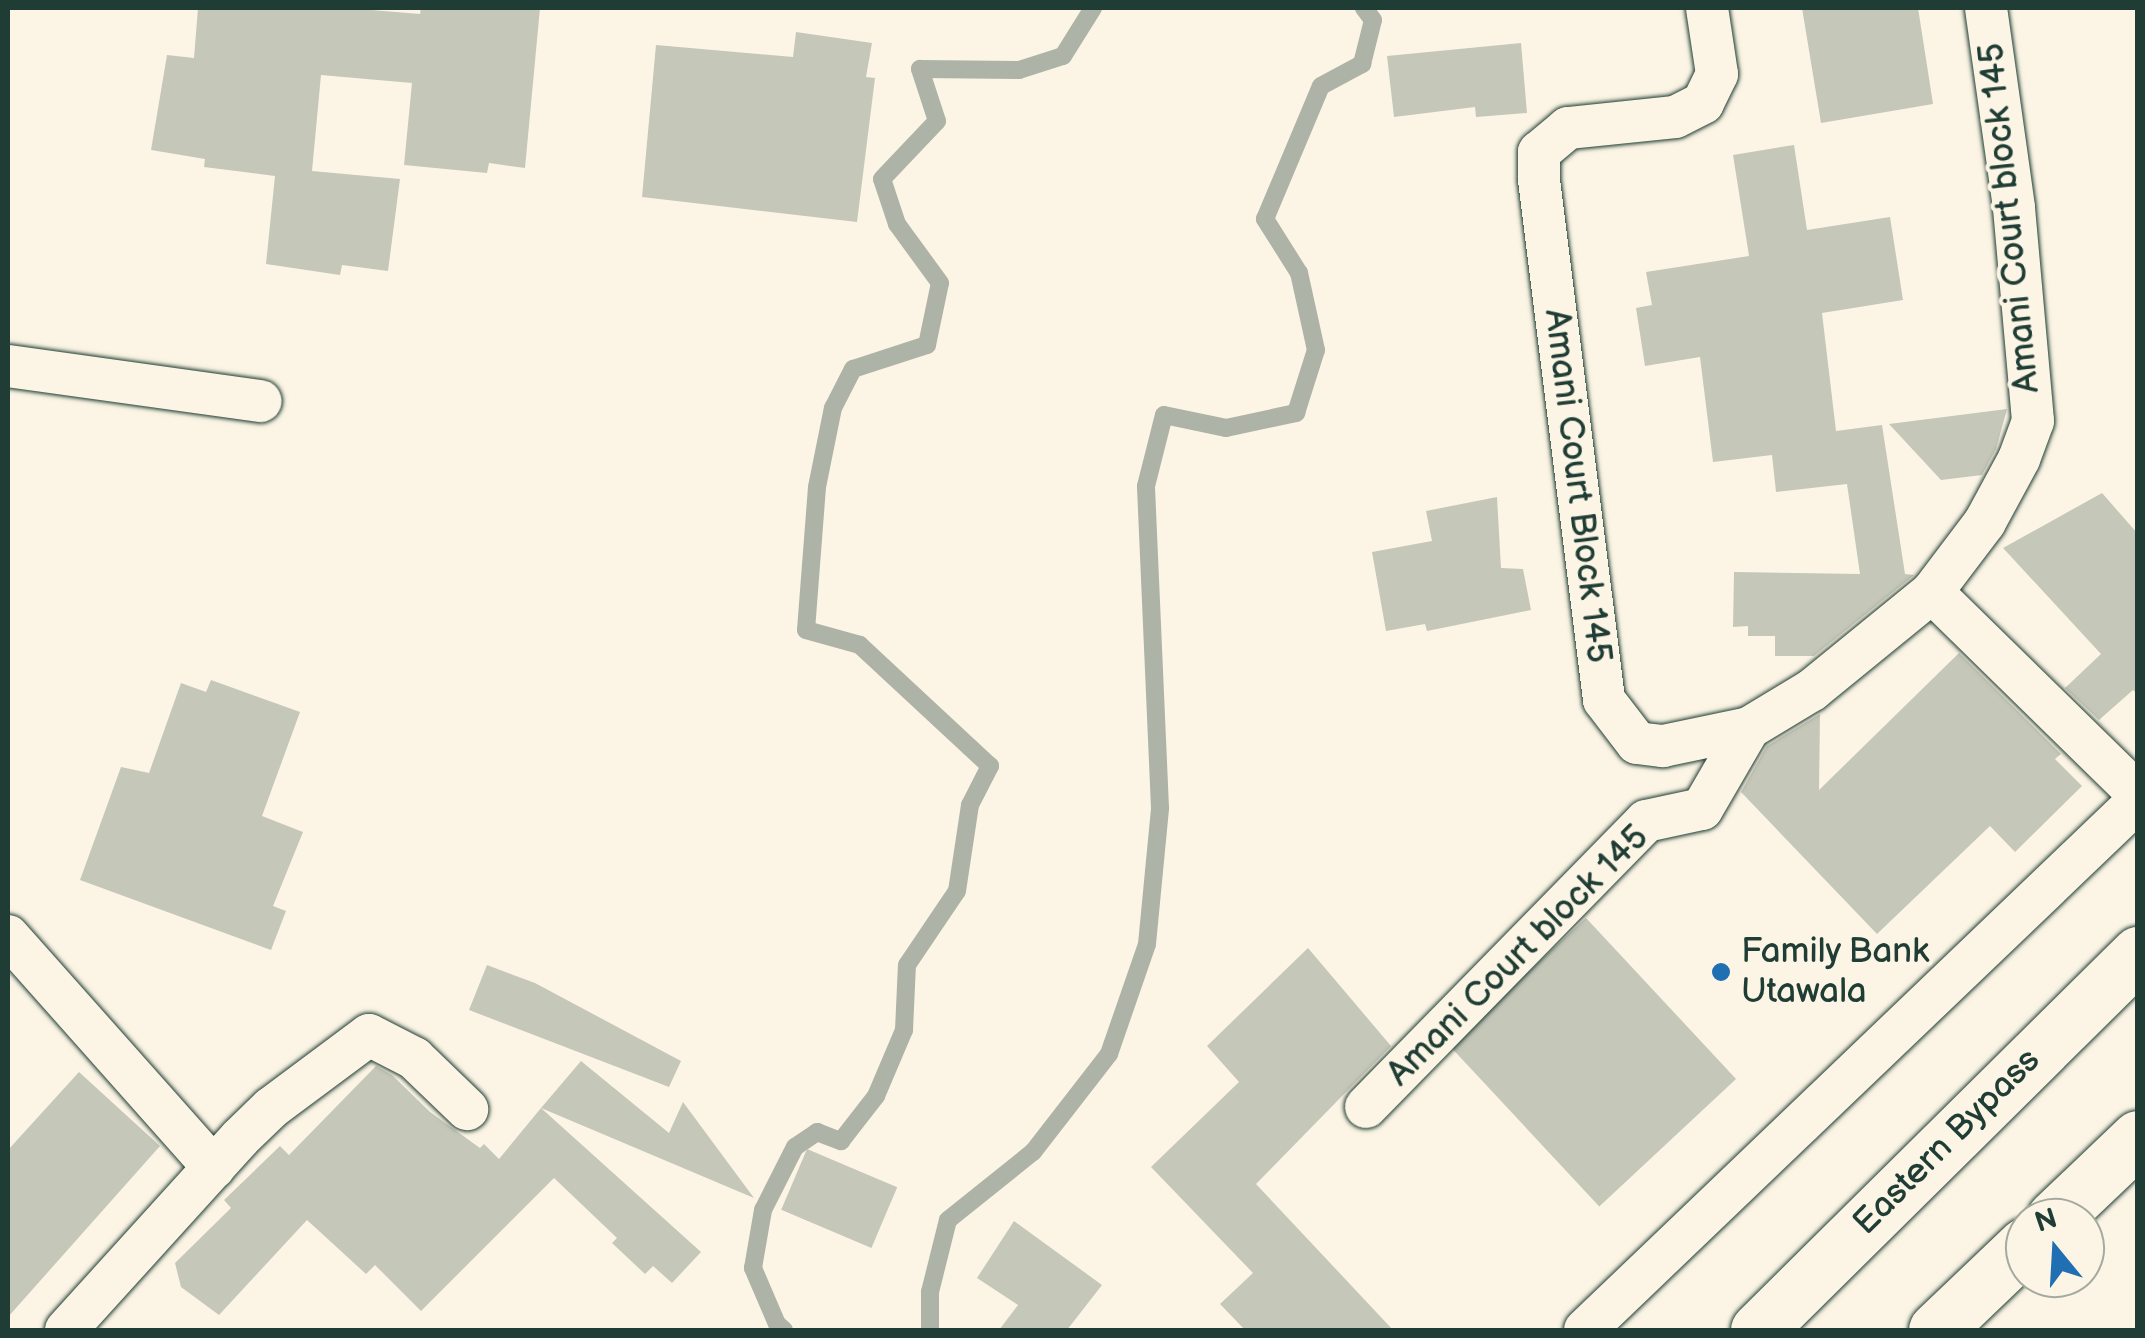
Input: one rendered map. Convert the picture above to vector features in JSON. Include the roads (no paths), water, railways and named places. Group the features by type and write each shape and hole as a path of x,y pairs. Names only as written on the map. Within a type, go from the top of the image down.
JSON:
{"main road":[{"name":"Eastern Bypass","path":"1758,1330 2138,954"},
{"path":"2075,1198 2138,1138"},
{"path":"1936,1330 2005,1264"}],"street":[{"name":"Amani Court Block 145","path":"1707,8 1717,74 1703,103 1676,117 1568,128 1539,152 1539,180 1604,700 1637,744 1664,746 1748,728 1812,690 1932,592"},
{"name":"Amani Court block 145","path":"1932,592 1985,522 2019,460 2033,420 2014,208 1986,8"},
{"path":"8,366 261,401"},
{"path":"1584,1330 2138,798 1932,592"},
{"name":"Amani Court block 145","path":"1366,1108 1646,822 1702,809 1748,728"},
{"path":"8,936 214,1168"},
{"path":"78,1327 214,1168 271,1108 369,1036 414,1058 467,1109"}],"waterway":[{"path":"784,1330 777,1324 753,1268 763,1210 795,1147 817,1132 841,1141 876,1096 904,1030 907,965 957,891 970,805 990,766 860,645 806,630 817,487 833,408 853,369 927,345 940,283 897,224 882,179 937,121 920,69 1019,70 1063,56 1093,8"},
{"path":"930,1330 930,1292 948,1220 1033,1152 1109,1054 1147,944 1160,808 1146,486 1164,415 1226,428 1296,413 1316,350 1299,273 1265,219 1321,86 1362,64 1373,20 1364,8"}],"place":[{"name":"Family Bank Utawala","path":"1721,972"}]}
